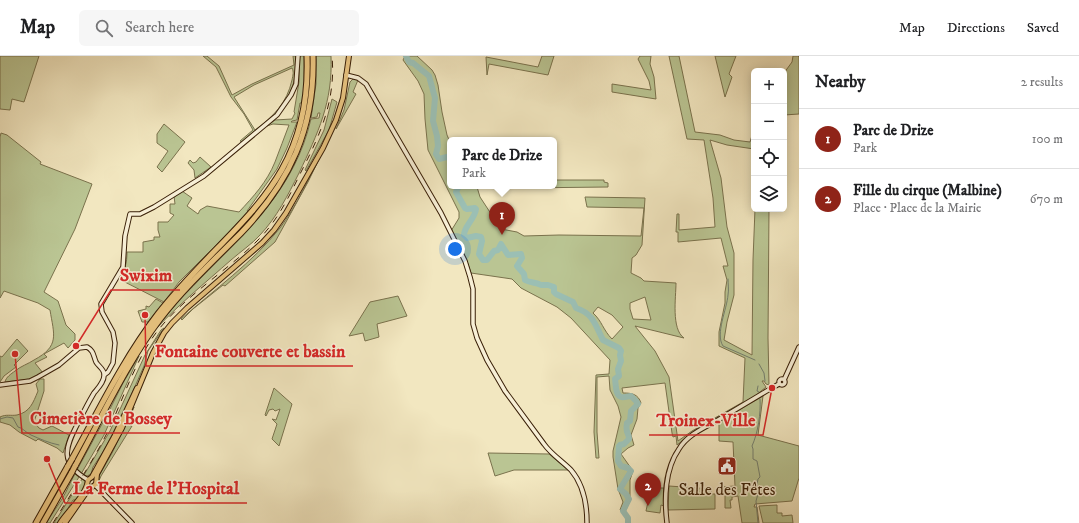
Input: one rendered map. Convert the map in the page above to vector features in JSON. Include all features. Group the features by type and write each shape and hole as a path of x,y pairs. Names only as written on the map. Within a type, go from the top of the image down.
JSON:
{"highway":[{"path":"36,523 134,348 154,319 187,280 253,212 279,176 294,146 303,115 307,86 307,56"},
{"path":"43,523 128,367 155,326 180,295 253,220 283,180 297,152 307,120 312,92 313,56"}],"main road":[{"path":"65,523 92,482 122,428 157,345 172,323 257,248 270,235 286,213 331,132 343,98 349,56"},
{"path":"60,523 67,512 92,482"}],"street":[{"path":"104,373 108,372 112,364 115,353 115,343 113,332 102,312 101,304 123,267 125,236 130,214 139,214 154,207 204,176 277,116 291,95 296,84 298,56"},
{"path":"346,75 358,78 366,84 441,214 464,261 470,277 473,294 472,321 483,352 505,391 539,438 550,452 576,477 584,499 588,523"},
{"path":"0,385 30,381 59,365 83,346 92,350 96,361 104,373 103,380 70,438 67,450 68,458 72,467 78,474 92,482 132,523"},
{"path":"667,523 667,482 676,454 686,440 770,389 779,384 782,386 799,347"}],"green space":[{"path":"0,56 39,56 24,102 12,99 10,110 0,109"},
{"path":"203,56 207,56 219,66 232,95 294,65 293,56 296,56 296,72 293,86 288,97 273,116 242,142 240,141 253,130 244,114 231,97 216,67","holes":["292,68 293,75 287,96 273,115 255,130 234,97 254,85"]},
{"path":"299,56 304,56 304,87 302,103 300,103 297,120 291,122 297,122 277,169 247,211 248,212 179,282 164,302 119,279 123,273 127,260 127,252 143,252 143,242 154,240 154,237 160,237 158,222 168,222 174,215 170,213 170,204 175,204 174,196 182,191 192,198 187,206 198,214 200,210 207,206 239,212 264,183 272,169 289,125 273,124 267,126 275,120 292,119 295,113 299,82"},
{"path":"316,56 331,56 330,88 327,103 318,131 282,206 272,221 250,245 192,294 155,330 173,307 251,226 281,188 294,167 304,144 311,119 319,118 320,113 318,113 317,117 311,118 316,84"},
{"path":"405,56 417,56 432,70 435,75 448,137 447,188 428,150 424,94 418,81 403,60"},
{"path":"542,56 554,56 548,75 489,64 487,75 486,57 538,67"},
{"path":"640,56 651,56 650,64 654,77 656,99 612,92 612,84 651,90 649,81 638,59"},
{"path":"669,56 679,56 695,132 720,135 734,140 750,142 751,139 751,149 727,145 710,140 721,178 727,227 734,253 734,295 724,340 752,355 755,212 769,212 769,385 762,381 766,387 755,396 693,432 677,445 676,436 673,437 672,433 665,383 622,388 623,393 634,395 641,403 638,408 637,419 631,435 634,445 621,454 633,471 630,480 630,501 625,512 622,512 620,510 623,502 618,489 613,457 621,417 618,406 610,390 609,376 597,377 597,432 599,458 596,458 594,432 596,375 609,374 610,360 571,318 557,307 521,288 512,279 471,273 466,258 451,231 459,218 459,212 448,189 478,189 480,197 501,229 517,232 524,236 641,236 644,208 587,207 585,197 645,198 642,245 636,255 632,258 631,273 644,281 676,283 675,312 677,328 684,338 635,326 655,351 669,377 678,441 692,431 743,402 745,358 719,346 719,332 725,303 727,280 723,266 728,266 721,238 678,242 678,232 676,232 677,214 679,214 679,230 715,227 713,198 704,140 687,139","holes":["645,297 651,320 633,319 630,303","598,307 612,315 623,327 612,339 593,313"]},
{"path":"715,56 736,56 729,74 732,77 725,97"},
{"path":"793,56 799,57 799,114 787,115 787,69 792,62"},
{"path":"353,79 358,80 353,92 356,94 336,129 344,110 350,82"},
{"path":"332,99 337,102 329,130 306,171 305,170 324,130"},
{"path":"164,124 185,142 162,172 157,167 168,151 157,143 157,134"},
{"path":"1,133 7,135 41,162 40,164 92,184 75,229 44,292 58,301 66,325 75,334 75,340 68,348 64,343 44,354 47,357 35,363 43,373 30,379 5,382 12,373 48,350 52,345 54,333 50,310 38,303 4,291 0,298"},
{"path":"322,153 308,182 275,242 225,286 223,285 193,309 182,320 181,319 246,264 280,228 297,201"},
{"path":"200,157 211,167 195,178 194,170 188,163 190,160 193,163 196,162"},
{"path":"557,180 604,180 604,182 608,183 608,187 557,188"},
{"path":"398,296 407,316 377,324 379,337 365,341 363,333 349,336 370,302"},
{"path":"156,299 163,303 148,322 142,322 138,311 146,309 146,306 149,307"},
{"path":"164,328 148,351 144,366 122,416 103,452 93,467 91,474 87,476 84,475 110,431 145,355 161,330"},
{"path":"17,339 28,351 14,365 16,367 4,376 0,382 0,356 2,357"},
{"path":"139,356 104,435 81,474 77,470"},
{"path":"40,379 44,379 44,391 34,422 43,430 52,426 69,435 63,453 57,448 38,439 36,441 19,432 10,425 0,422 0,417 2,416 21,414 28,409 33,403 38,391 36,384"},
{"path":"274,388 292,404 279,446 272,439 277,424 272,419 276,420 280,409 275,411 273,409 269,410 266,416 265,415"},
{"path":"763,396 758,435 799,446 799,478 792,501 755,504 754,507 757,507 759,523 742,523 738,496 732,497 732,500 730,500 731,508 725,508 725,495 727,494 727,491 721,491 721,487 735,486 733,442 719,441 719,422"},
{"path":"134,407 127,425 132,426 98,483 99,476"},
{"path":"488,453 549,454 568,470 514,470 495,476"},
{"path":"75,474 79,477 50,523 46,523 62,499"},
{"path":"82,479 85,481 85,484 81,494 76,500 73,500 59,523 54,523"},
{"path":"659,484 660,488 664,488 664,506 661,505 660,513 646,511 649,497 647,496 650,487"},
{"path":"669,486 711,489 711,494 715,494 715,509 668,510"},
{"path":"777,505 777,513 782,513 782,516 792,515 793,523 763,523 759,506"}],"waterway":[{"path":"406,56 409,62 413,63 429,76 435,98 433,121 438,146 436,154 439,159 447,157"},
{"path":"458,189 456,192 465,208 476,209 474,216 464,232 464,235 467,238 476,236 481,237 482,241 479,254 483,260 487,260 494,251 498,250 501,244 508,255 521,254 522,258 517,266 524,274 525,280 554,287 554,292 556,294 573,302 576,308 587,313 596,325 603,340 619,348 621,351 621,361 618,369 619,376 615,379 617,392 621,397 631,396 638,404 631,411 630,421 627,423 626,429 629,439 624,444 619,446 618,461 621,466 628,468 631,471 620,489 629,499 623,511 628,518 628,523"},
{"path":"728,279 727,301 720,335 721,341 723,346 755,360"},
{"path":"759,364 764,373 765,381"},
{"path":"758,386 757,391 759,392"},
{"path":"758,523 756,501 758,494 757,484 760,477 757,461 753,459 752,446 759,423 760,399"},
{"path":"0,419 7,417 13,418 18,427 29,434 59,445"}],"railway":[{"path":"53,523 103,441 134,371 153,337 164,323 189,299 256,242 270,227 281,210 314,145 325,117 332,88 332,56"}],"place":[{"name":"Parc de Drize","path":"502,235"},
{"name":"Fontaine couverte et bassin","path":"145,315"},
{"name":"Swixim","path":"76,346"},
{"name":"Cimetière de Bossey","path":"15,354"},
{"name":"Troinex-Ville","path":"772,388"},
{"name":"La Ferme de l'Hospital","path":"47,459"},
{"name":"Salle des Fêtes","path":"727,466"},
{"name":"Fille du cirque (Malbine)","path":"648,506"}]}
